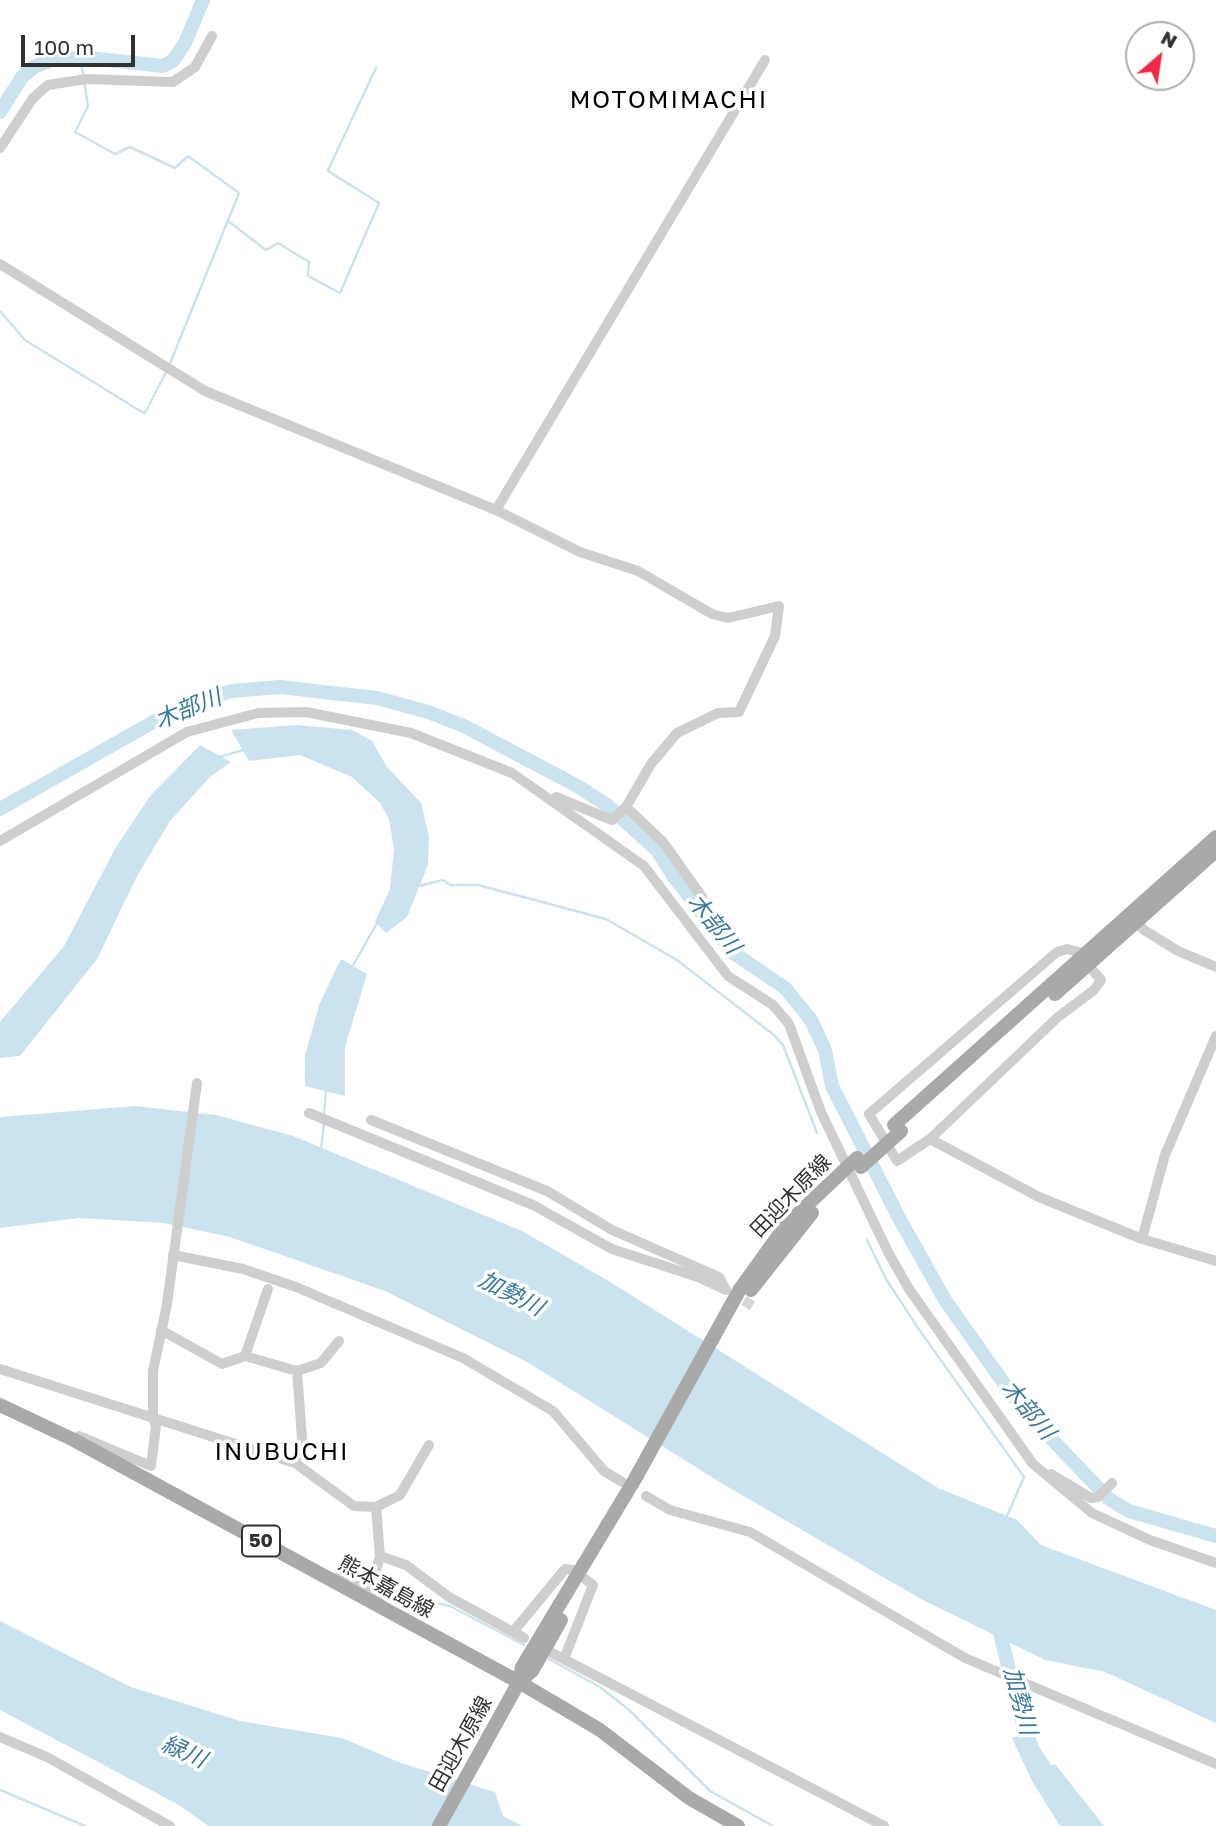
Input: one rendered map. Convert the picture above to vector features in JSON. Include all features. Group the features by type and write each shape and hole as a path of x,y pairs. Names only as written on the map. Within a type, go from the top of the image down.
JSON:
{"main road":[{"name":"田迎木原線","path":"1132,919 1216,837"},
{"name":"田迎木原線","path":"439,1826 519,1682 532,1671 582,1575 644,1472 717,1339 774,1258 854,1167 1086,959 1216,851"},
{"name":"熊本嘉島線","path":"0,1405 74,1440 385,1612 519,1682 600,1730 683,1794 738,1826"}],"street":[{"path":"0,148 33,98 48,85 86,79 173,82 195,67 212,36"},
{"path":"496,510 765,60"},
{"path":"0,264 205,391 496,510 580,552 638,571 712,614 728,618 779,606 775,636 739,712 718,713 677,733 651,764 624,809 612,820 540,790 489,763 411,733 306,712 258,713 187,732 0,841"},
{"path":"540,790 644,866 728,976 773,1005 789,1024 821,1112 854,1167 908,1289 1033,1464 1092,1513 1150,1540 1216,1563"},
{"path":"624,809 663,842 702,897"},
{"path":"1132,919 1178,951 1216,967"},
{"path":"1067,949 1086,959 1101,980 1094,990 1058,1017 930,1139 897,1161 869,1114 1057,952 1067,949"},
{"path":"1142,1239 1165,1155 1216,1036"},
{"path":"74,1440 78,1436 151,1466 156,1426 153,1419 153,1371 162,1330 197,1083"},
{"path":"309,1113 533,1205 612,1249 698,1277 726,1290 719,1278 612,1230 547,1191 371,1121"},
{"path":"930,1139 1039,1197 1142,1239 1216,1261"},
{"path":"173,1255 243,1269 296,1287 463,1358 553,1410 604,1471 622,1482"},
{"path":"245,1356 268,1289"},
{"path":"162,1330 222,1364 245,1356 297,1371 321,1363 339,1341"},
{"path":"0,1369 295,1463 354,1506 376,1507 400,1495 429,1445"},
{"path":"295,1463 302,1438 297,1371"},
{"path":"1033,1464 1091,1499 1098,1497 1112,1483"},
{"path":"646,1496 670,1510 750,1532 965,1658 1216,1764"},
{"path":"371,1588 380,1556 376,1507"},
{"path":"380,1556 407,1565 449,1597 524,1638"},
{"path":"513,1632 565,1570 582,1575 593,1585 564,1659"},
{"path":"316,1572 371,1588 385,1612"},
{"path":"552,1653 884,1826"},
{"path":"0,1737 47,1757 170,1826"}],"water":[{"path":"297,725 352,730 372,741 387,767 421,803 429,836 428,865 407,917 386,933 375,922 390,889 394,849 389,819 380,803 352,777 300,755 249,761 231,730"},
{"path":"200,745 231,762 211,776 170,821 137,876 97,959 20,1056 0,1058 0,1022 64,946 116,847 151,795"},
{"path":"341,959 367,974 345,1047 345,1096 305,1086 305,1056 319,1005"},
{"path":"135,1106 216,1115 293,1136 522,1231 607,1280 938,1488 1017,1520 1041,1545 1216,1610 1216,1723 1105,1672 1045,1660 919,1598 723,1484 527,1362 385,1291 230,1237 164,1223 79,1218 0,1228 0,1117"},
{"name":"緑川","path":"0,1621 131,1687 240,1721 342,1738 401,1763 495,1792 503,1816 522,1826 208,1826 179,1805 0,1710"},
{"path":"1025,1733 1038,1767 1045,1770 1055,1764 1104,1826 1060,1826 1032,1781 1012,1738"}],"waterway":[{"path":"0,112 22,77 34,67 51,60 80,57 163,66 173,61 185,43 203,0"},
{"path":"80,57 83,74"},
{"path":"228,221 266,250 278,243 309,262 308,276 340,293 379,203 328,171 376,68"},
{"path":"84,81 88,106 75,132 115,154 130,147 175,168 188,156 239,193 169,366"},
{"path":"0,311 25,340 142,412 145,413 166,372"},
{"name":"木部川","path":"0,809 169,713 231,691 280,687 377,698 428,712 464,726 579,787 607,805 657,850 674,877 732,952 785,988 811,1020 825,1050 832,1086 898,1216 945,1300 1020,1406 1109,1499 1129,1511 1216,1536"},
{"path":"219,757 243,750"},
{"path":"419,886 443,880 450,885 478,885 606,919 677,960 774,1035 783,1045 817,1133"},
{"path":"351,969 377,923"},
{"path":"324,1115 326,1090"},
{"path":"321,1150 324,1122"},
{"path":"867,1240 886,1279 918,1328 1024,1477 1007,1516"},
{"path":"402,1596 450,1606 524,1645"},
{"name":"加勢川","path":"997,1621 1022,1722 1033,1750 1056,1785"},
{"path":"549,1659 600,1687 628,1709 710,1791 773,1826"},
{"path":"0,1790 85,1826"}],"tunnel":[{"path":"731,1293 753,1306"}],"district":[{"name":"MOTOMIMACHI","path":"669,100"},
{"name":"INUBUCHI","path":"282,1452"}]}
